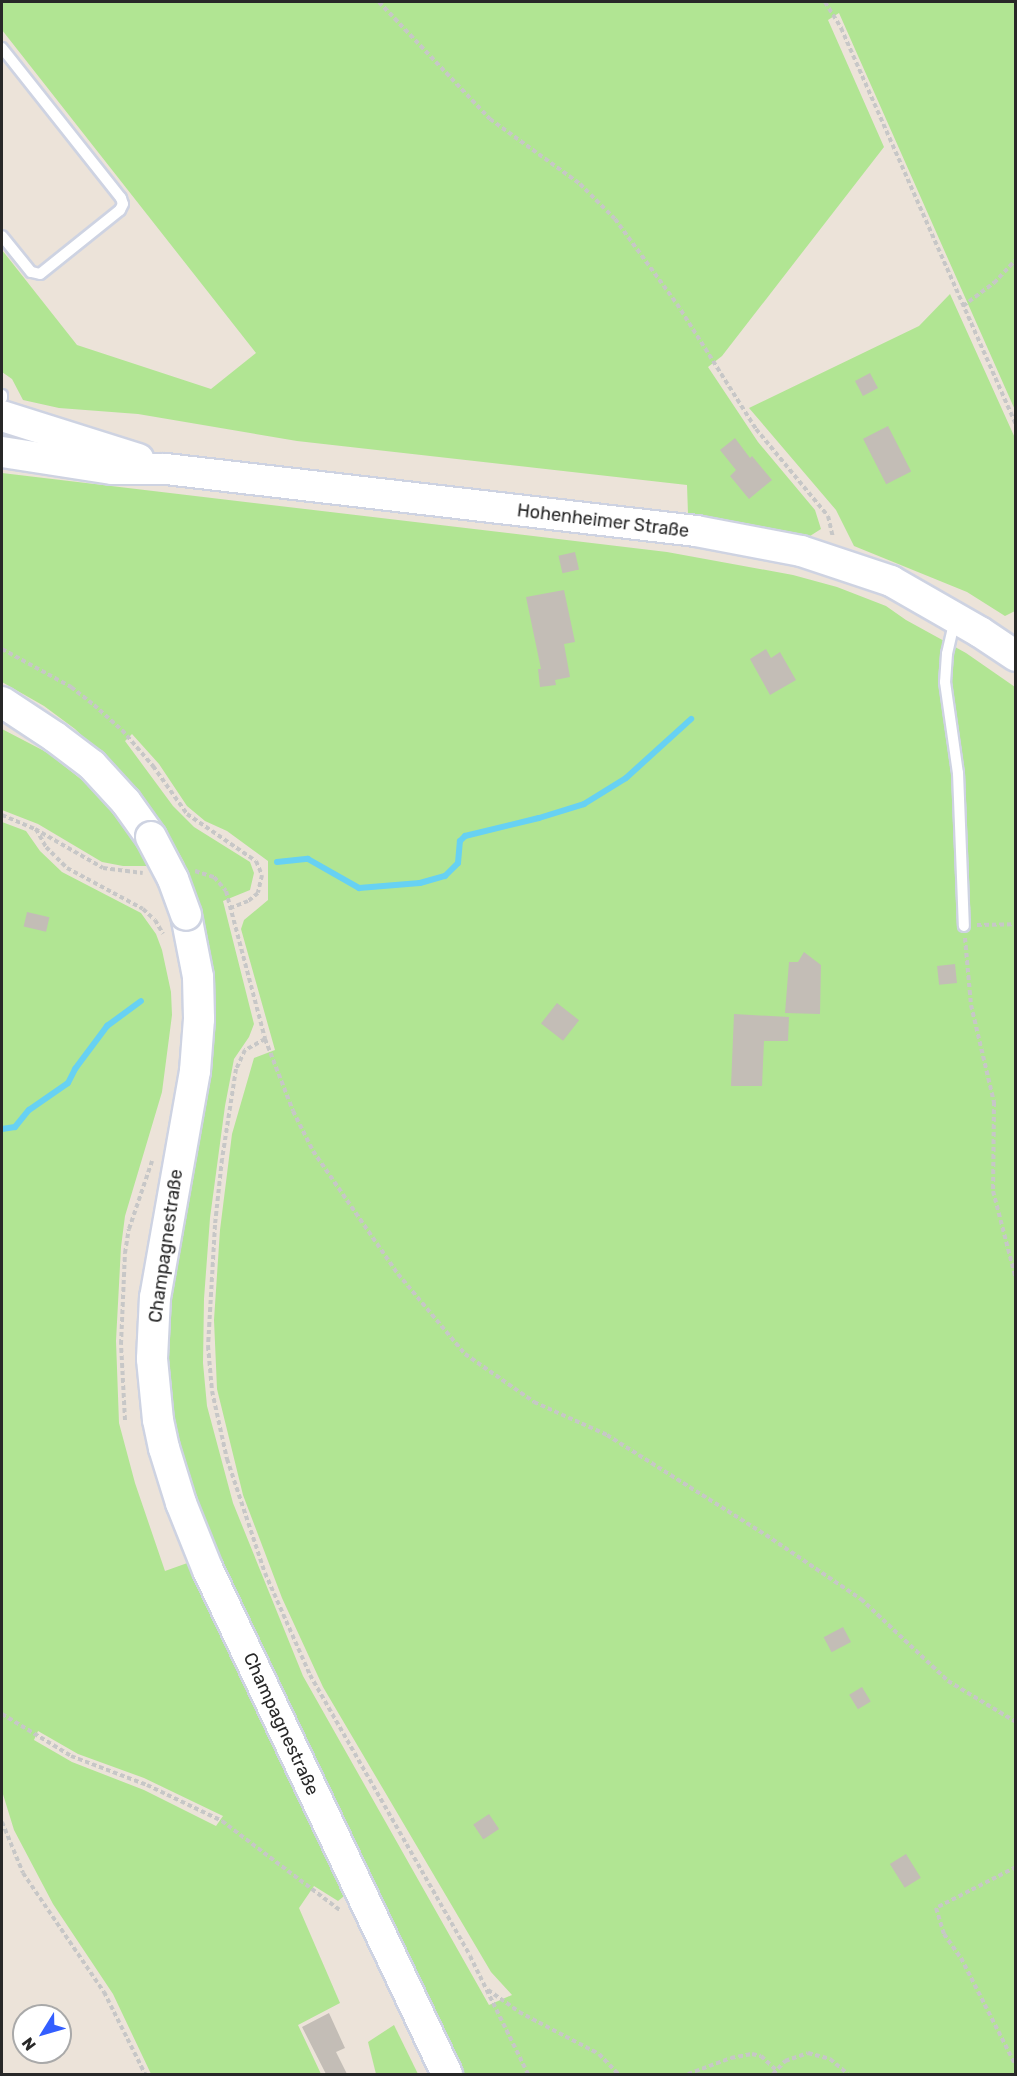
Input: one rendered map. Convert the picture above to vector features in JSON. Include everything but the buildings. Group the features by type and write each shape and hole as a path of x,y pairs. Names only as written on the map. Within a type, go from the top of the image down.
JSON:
{"main road":[{"name":"Hohenheimer Straße","path":"2,416 108,448 166,470"},
{"name":"Hohenheimer Straße","path":"2,452 112,469 166,470 696,531 801,551 891,581 956,617 1016,656"},
{"name":"Champagnestraße","path":"7,708 55,736 92,765 126,802 152,837 173,879 186,915 198,977 199,1019 195,1071 155,1297 152,1359 158,1420 164,1448 181,1503 208,1570 447,2074"}],"lane":[{"path":"2,48 121,198 123,204 120,210 37,275 31,272 2,236"},
{"path":"956,617 946,662 945,682 958,773 964,926"}],"path":[{"path":"379,2 490,119 593,194 628,234 677,304 756,429 828,516 833,530 833,560"},
{"path":"825,2 838,22 1016,424"},
{"path":"963,306 994,283 1016,259"},
{"path":"2,649 82,695 110,718 153,766 187,814 204,828 231,842 259,865 261,881 258,893 248,901 231,908 265,1039 289,1104 313,1151 398,1274 471,1360 548,1409 607,1435 766,1535 861,1599 948,1681 1016,1722"},
{"path":"2,815 35,829 103,868 143,873"},
{"path":"35,829 46,847 67,868 149,914 159,927 167,944"},
{"path":"1016,924 964,926 971,1005 994,1102 993,1191 1016,1279"},
{"path":"265,1039 249,1046 238,1062 222,1159 208,1317 212,1391 219,1426 247,1525 305,1666 401,1831 487,1989 528,2074"},
{"path":"125,1420 121,1344 125,1253 129,1229 154,1153"},
{"path":"2,1714 71,1756 147,1785 222,1821 304,1885 331,1902 343,1914"},
{"path":"2,1822 23,1873 104,1992 145,2074"},
{"path":"1016,1867 936,1908 944,1934 961,1958 1016,2066"},
{"path":"487,1989 519,2012 599,2054 618,2074"},
{"path":"773,2074 790,2057 813,2053 830,2059 848,2074"},
{"path":"688,2074 731,2058 752,2054 760,2056 776,2070"}],"green space":[{"path":"2,2 1015,2 1015,410 839,13 828,20 884,147 722,356 708,367 758,442 815,510 821,529 810,536 688,514 687,485 297,441 138,414 59,408 23,400 12,379 2,372 2,250 77,345 211,389 256,353 2,30"},
{"path":"950,294 1015,438 1015,611 1005,616 967,592 854,546 836,510 749,408 919,326"},
{"path":"2,473 667,552 793,575 837,587 886,606 906,620 966,653 1015,687 1015,2074 459,2074 235,1603 186,1484 166,1386 167,1301 210,1003 206,938 201,912 184,862 170,837 132,785 75,729 44,706 2,682","holes":["132,734 159,764 187,806 205,821 227,831 268,861 268,900 244,920 241,929 275,1050 254,1058 232,1134 220,1230 214,1320 217,1389 243,1495 282,1598 323,1687 491,1972 512,1995 489,2005 303,1676 233,1503 207,1406 203,1363 204,1299 210,1218 225,1106 234,1059 249,1037 254,1024 223,901 250,890 254,873 250,862 194,827 173,806 125,741"]},
{"path":"2,729 48,753 92,788 126,828 148,866 123,866 102,862 38,824 2,810"},
{"path":"2,822 26,831 40,851 62,872 141,913 156,934 162,950 171,992 172,1015 162,1092 125,1216 116,1341 119,1423 135,1483 165,1571 193,1561 349,1892 338,1901 314,1886 299,1908 340,2003 298,2025 321,2074 151,2074 113,1994 53,1904 14,1830 2,1791","holes":["38,1731 78,1754 144,1778 223,1816 216,1826 144,1790 72,1762 34,1740"]},
{"path":"394,2025 418,2074 376,2074 368,2042"}],"waterway":[{"path":"277,862 308,859 359,888 420,883 445,876 458,863 460,841 465,836 539,818 584,804 626,778 691,719"},
{"path":"2,1129 15,1127 29,1110 68,1083 75,1069 107,1026 141,1001"}]}
